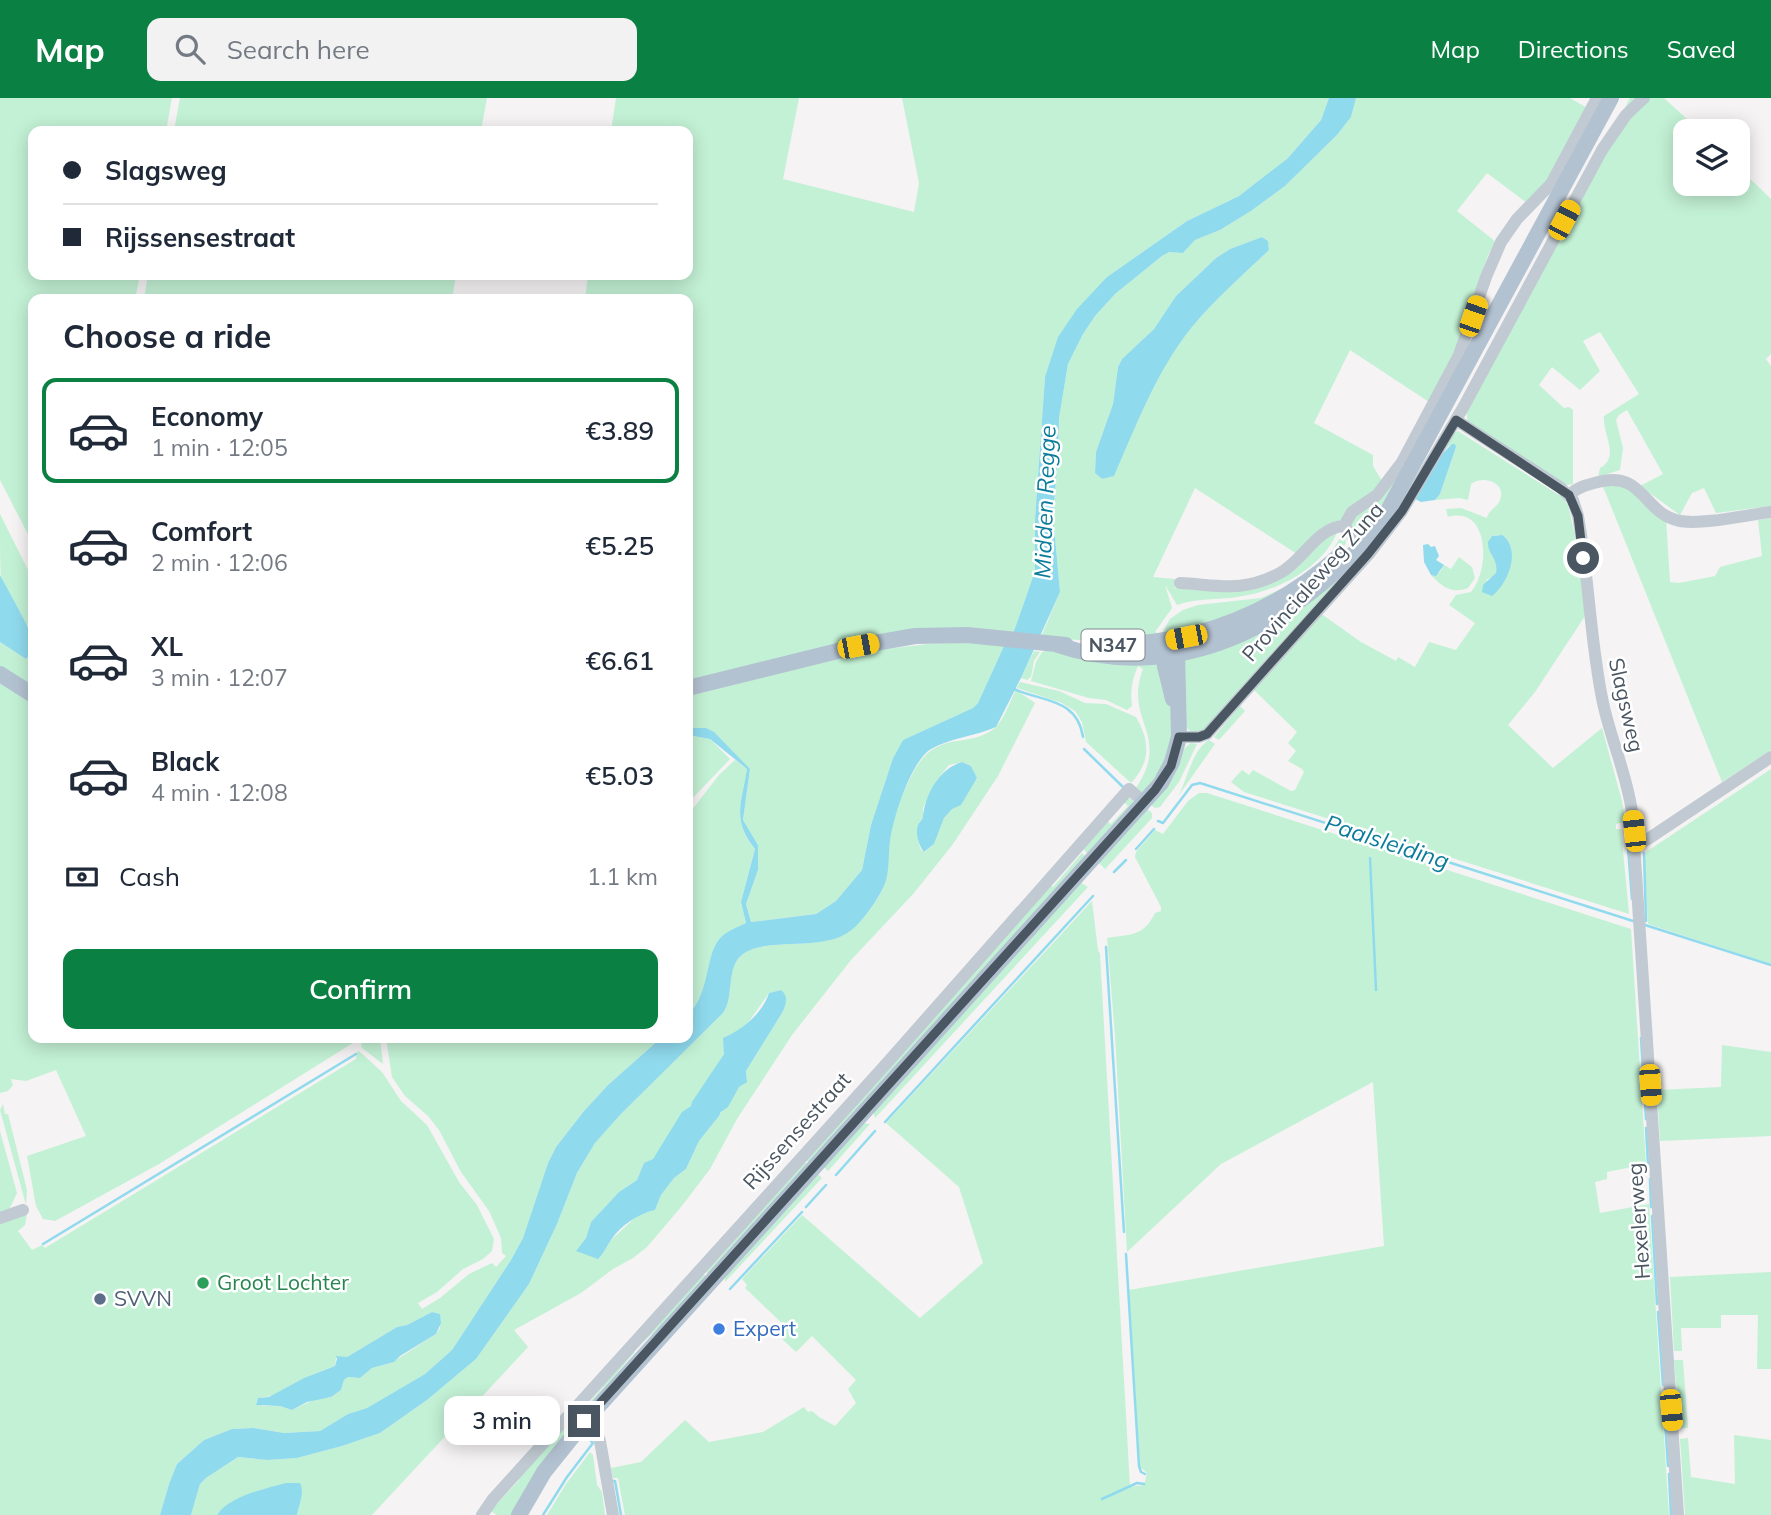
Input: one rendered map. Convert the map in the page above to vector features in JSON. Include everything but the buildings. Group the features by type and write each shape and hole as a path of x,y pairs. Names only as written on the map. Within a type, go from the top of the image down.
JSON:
{"main road":[{"name":"Provincialeweg Zuna","path":"1169,649 1270,606 1358,544 1385,516 1611,98"},
{"name":"N347","path":"693,687 881,641 938,635 1052,645 1169,649"},
{"name":"Rijssensestraat","path":"519,1515 549,1465 584,1421 670,1336 717,1284 1144,802 1169,770 1179,737 1179,717 1169,649"},
{"path":"0,674 28,692"}],"street":[{"name":"Provincialeweg Zuna","path":"1180,583 1237,587 1263,581 1290,566 1327,530 1344,526 1352,512 1377,495 1402,462 1459,355 1501,242 1517,219 1551,184 1597,98"},
{"name":"Provincialeweg Zuna","path":"1179,737 1199,737 1207,734 1368,554 1402,511 1456,420 1602,150 1626,115 1644,98"},
{"path":"1456,420 1569,495 1578,487 1621,480 1631,485 1663,514 1679,521 1771,512"},
{"name":"Slagsweg","path":"1569,495 1579,521 1589,621 1603,703 1627,787 1635,845 1640,925"},
{"path":"1344,526 1358,544"},
{"path":"1635,845 1771,757"},
{"name":"Rijssensestraat","path":"482,1515 493,1499 897,1053 1129,789 1144,802"},
{"name":"Hexelerweg","path":"1640,925 1678,1515"},
{"path":"0,1218 23,1210"},
{"path":"584,1421 597,1433 600,1441 613,1515"}],"green space":[{"path":"0,98 172,98 167,126 28,126 28,280 139,280 136,294 28,294 28,534 0,480"},
{"path":"180,98 487,98 482,126 175,126"},
{"path":"616,98 799,98 783,179 914,212 919,183 902,98 1329,98 1321,120 1287,159 1256,184 1239,196 1187,221 1107,277 1045,377 1035,519 1035,571 1013,634 983,630 693,682 693,294 586,294 587,280 693,280 693,126 612,126"},
{"path":"1356,98 1570,98 1589,109 1551,178 1527,203 1487,173 1457,211 1496,242 1488,255 1479,282 1473,323 1429,402 1350,350 1314,423 1373,455 1373,466 1382,485 1373,494 1352,506 1340,522 1326,527 1297,554 1195,488 1153,577 1175,579 1175,588 1233,589 1261,584 1288,572 1324,536 1338,530 1322,556 1310,567 1267,590 1177,605 1165,585 1172,608 1155,632 1161,635 1170,619 1183,610 1198,605 1261,598 1288,586 1328,557 1344,532 1346,543 1335,557 1292,590 1271,602 1249,613 1203,629 1132,641 1041,637 1060,592 1053,515 1059,418 1068,364 1083,334 1115,294 1162,256 1169,252 1183,253 1195,240 1220,230 1285,186 1337,135 1351,117","holes":["1262,237 1268,241 1269,250 1210,307 1168,361 1113,476 1102,479 1095,473 1096,452 1113,404 1118,367 1122,359 1154,329 1176,296 1216,258 1230,249"]},
{"path":"1630,98 1664,98 1687,119 1673,119 1673,196 1750,196 1750,179 1771,199 1771,354 1766,359 1771,366 1771,506 1716,513 1704,488 1692,493 1680,515 1640,486 1663,474 1627,410 1616,420 1623,448 1620,470 1598,477 1610,451 1604,416 1639,394 1600,332 1583,341 1600,371 1580,390 1552,367 1539,385 1564,408 1573,410 1573,484 1567,485 1560,481 1468,423 1466,411"},
{"path":"147,280 455,280 453,294 145,294"},
{"path":"1458,431 1562,497 1568,505 1577,545 1585,616 1535,692 1508,725 1553,768 1602,728 1622,801 1625,822 1616,824 1616,829 1621,829 1629,914 1244,792 1231,782 1242,770 1249,775 1253,770 1291,791 1295,790 1304,772 1288,761 1296,751 1288,743 1297,732 1253,689 1320,613 1361,642 1396,661 1398,657 1415,667 1429,642 1456,650 1475,623 1449,605 1456,595 1471,592 1477,582 1483,556 1479,530 1472,521 1462,516 1448,517 1446,509 1461,508 1487,518 1499,503 1501,494 1497,485 1481,480 1471,484 1468,500 1435,500 1440,494 1456,447 1449,446 1441,455 1452,434","holes":["1502,535 1497,592 1486,580 1497,570 1490,550 1490,538"]},
{"path":"1403,464 1376,514 1361,529 1353,532 1350,519"},
{"path":"1602,484 1626,484 1666,519 1670,582 1679,583 1715,576 1720,567 1762,556 1758,520 1771,518 1771,750 1722,782"},
{"path":"0,514 28,570 28,627 1,576"},
{"path":"1363,554 1203,731 1194,732 1186,727 1182,666 1185,659"},
{"path":"1459,557 1472,567 1475,578 1468,588 1452,590 1431,575 1440,572 1444,565 1451,569"},
{"path":"0,642 26,659 28,657 28,685 0,666"},
{"path":"961,642 1004,646 978,703 973,708 903,740 893,758 871,825 862,870 836,901 816,914 751,922 746,904 758,870 758,845 743,820 750,769 706,728 693,728 693,695 868,651"},
{"path":"1048,650 1154,663 1158,667 1168,693 1171,735 1165,762 1159,774 1141,795 1136,788 1146,770 1149,754 1149,740 1139,702 1138,687 1143,669 1138,666 1131,690 1132,706 1127,710 1106,700 1089,698 1031,681 1036,662 1042,652"},
{"path":"1034,651 1040,652 1034,661 1031,677 1027,680 1021,678"},
{"path":"1020,682 1059,691 1085,703 1106,704 1136,717 1146,743 1145,759 1138,775 1131,783 1086,742 1082,722 1075,711 1062,703 1017,688"},
{"path":"0,683 28,701 28,1043 353,1043 159,1164 55,1221 43,1219 36,1206 27,1156 86,1136 56,1070 26,1081 11,1079 13,1085 8,1091 0,1093"},
{"path":"1016,690 1035,703 998,776 953,844 914,893 851,960 792,1035 737,1119 710,1169 647,1247 581,1293 514,1330 528,1347 372,1515 297,1515 302,1494 300,1483 279,1485 255,1492 232,1502 217,1515 191,1515 200,1484 238,1457 267,1460 297,1458 380,1433 427,1400 476,1359 529,1284 577,1173 595,1143 723,1013 729,999 737,960 754,949 828,940 854,927 880,895 887,872 894,819 914,771 923,758 943,744 984,734 995,728","holes":["962,762 971,766 977,779 944,818 934,844 925,852 921,850 918,825 936,781 949,765","781,990 785,999 782,1013 746,1071 747,1081 739,1087 699,1141 686,1169 674,1178 661,1195 655,1210 638,1215 610,1241 576,1251 586,1238 591,1222 619,1192 637,1180 644,1164 653,1159 691,1106 724,1054 724,1038 737,1033 769,993"]},
{"path":"1240,706 1245,711 1219,740 1214,737"},
{"path":"693,736 710,739 730,759 693,798"},
{"path":"1209,740 1215,744 1179,795 1195,757"},
{"path":"1191,743 1197,744 1179,782 1160,807 1155,808 1150,804 1185,748"},
{"path":"735,760 747,769 740,811 743,829 755,849 741,902 746,923 722,936 717,943 701,994 693,1009 693,809 719,775"},
{"path":"1771,769 1771,964 1648,924 1644,865 1646,852"},
{"path":"1199,793 1207,793 1631,929 1646,1164 1607,1172 1607,1179 1595,1182 1600,1213 1649,1204 1669,1515 625,1515 618,1478 613,1478 611,1468 641,1462 685,1420 709,1442 763,1432 804,1407 808,1412 812,1411 835,1426 856,1403 848,1389 856,1380 812,1336 796,1352 780,1337 785,1326 745,1288 747,1285 742,1279 802,1215 920,1318 983,1263 959,1187 886,1123 1092,901 1100,954 1130,1487 1144,1485 1147,1473 1140,1467 1129,1290 1384,1246 1373,1082 1221,1164 1127,1252 1107,938 1136,933 1146,926 1155,913 1161,911 1135,857 1136,852 1155,830 1163,834 1188,801"},
{"path":"1128,798 1134,803 1089,855 1083,849 1107,821 1111,824 1128,806 1124,802"},
{"path":"1146,808 1152,813 1152,818 1105,869 1097,861"},
{"path":"1082,853 1087,858 810,1164 805,1159 1050,885 1053,887"},
{"path":"1080,882 1088,887 875,1118 873,1112"},
{"path":"381,1043 383,1064 362,1048 361,1044"},
{"name":"Groot Lochter","path":"387,1043 655,1043 608,1085 556,1147 523,1238 511,1260 452,1350 425,1374 367,1408 348,1414 320,1431 284,1433 254,1428 232,1429 204,1440 177,1464 160,1515 0,1515 0,1220 27,1214 25,1225 18,1231 32,1250 42,1245 45,1248 356,1059 359,1051 382,1072 401,1101 427,1125 459,1182 477,1205 494,1239 492,1251 418,1303 422,1309 469,1274 492,1263 496,1267 506,1256 502,1253 501,1238 489,1211 461,1172 439,1130 428,1116 405,1096 392,1077","holes":["432,1312 440,1314 440,1328 436,1334 391,1363 372,1368 360,1378 348,1377 341,1390 329,1398 318,1398 292,1410 280,1406 262,1406 256,1402 335,1366 336,1357 347,1357 397,1327 407,1325"]},
{"path":"1722,1045 1771,1052 1771,1136 1660,1141 1657,1090 1721,1087"},
{"path":"3,1104 5,1114 8,1114 27,1190 26,1205 0,1110"},
{"path":"860,1123 870,1124 828,1171 825,1163"},
{"path":"0,1131 17,1193 9,1210 0,1214"},
{"path":"804,1161 809,1165 709,1275 706,1272 737,1238 736,1235"},
{"path":"819,1175 822,1178 725,1282 725,1275 812,1176"},
{"path":"1771,1272 1771,1369 1757,1369 1758,1315 1721,1315 1721,1328 1681,1328 1682,1351 1674,1351 1670,1277"},
{"path":"702,1273 707,1277 671,1317 633,1351 635,1352 582,1417 579,1414 603,1387 603,1382"},
{"path":"1674,1360 1683,1360 1688,1428 1680,1428"},
{"path":"577,1415 580,1419 513,1515 497,1515 492,1512 519,1480 518,1476"},
{"path":"1734,1435 1771,1440 1771,1515 1685,1515 1680,1439 1688,1438 1691,1477 1735,1484"},
{"path":"590,1452 593,1455 597,1485 602,1492 605,1515 547,1515 566,1484"}],"water":[{"name":"Midden Regge","path":"1329,98 1356,98 1351,117 1337,135 1285,186 1220,230 1195,240 1183,253 1169,252 1162,256 1115,294 1095,316 1068,364 1059,418 1053,515 1060,592 996,727 938,745 924,755 917,765 904,791 895,819 885,883 863,919 843,935 829,940 767,946 743,954 734,966 727,1006 693,1043 693,1009 705,984 712,952 722,936 746,923 741,902 755,849 743,829 740,810 747,769 710,739 693,736 693,728 706,728 714,732 750,769 743,820 758,845 758,870 746,904 751,922 816,914 836,901 862,870 871,825 893,758 903,740 973,708 978,703 1004,646 1013,634 1035,571 1035,519 1045,377 1058,337 1077,309 1107,277 1187,221 1239,196 1287,159 1321,120"},
{"path":"1262,237 1268,241 1269,250 1229,287 1192,327 1168,361 1148,399 1114,476 1102,479 1095,473 1096,452 1113,404 1118,367 1122,359 1154,329 1176,296 1216,258 1230,249"},
{"path":"1452,444 1456,447 1440,494 1435,500 1421,502 1415,499 1441,455"},
{"path":"1502,535 1508,541 1512,557 1503,583 1492,596 1482,592 1483,585 1496,573 1496,564 1488,542 1492,536"},
{"path":"1423,545 1435,546 1439,556 1436,560 1444,565 1436,576 1431,575 1424,562"},
{"path":"0,575 28,628 28,657 26,659 0,642"},
{"path":"962,762 971,766 977,778 961,805 952,809 944,818 934,844 924,852 917,832 927,799 940,776"},
{"path":"781,990 786,998 785,1007 746,1071 747,1082 739,1087 728,1107 699,1141 686,1169 674,1178 661,1195 655,1210 636,1217 625,1225 598,1259 576,1251 586,1238 591,1222 619,1192 637,1180 644,1163 653,1159 682,1112 691,1106 724,1054 723,1038 750,1020 762,1008 769,993"},
{"path":"655,1043 693,1043 595,1143 577,1173 529,1284 476,1359 427,1400 380,1433 297,1458 267,1460 238,1457 200,1484 191,1515 160,1515 177,1464 204,1440 232,1429 254,1428 284,1433 320,1431 348,1414 367,1408 425,1374 452,1350 523,1238 556,1147 608,1085"},
{"path":"432,1312 440,1314 441,1323 436,1334 394,1362 372,1368 360,1378 348,1377 341,1390 331,1397 307,1402 292,1410 280,1406 256,1405 258,1398 269,1397 304,1378 335,1366 336,1356 347,1357 397,1327 407,1325"},
{"path":"286,1483 300,1483 302,1495 297,1515 217,1515 239,1498"}],"waterway":[{"name":"Paalsleiding","path":"1014,689 1066,708 1080,724 1083,737"},
{"name":"Paalsleiding","path":"1084,749 1123,787"},
{"name":"Paalsleiding","path":"1158,821 1163,823 1192,785 1200,783 1633,921"},
{"path":"1136,849 1154,829"},
{"path":"1627,835 1632,899"},
{"path":"1644,853 1646,921"},
{"path":"1370,858 1376,990"},
{"path":"1114,872 1126,860"},
{"path":"885,1122 1093,896"},
{"name":"Paalsleiding","path":"1645,925 1771,965"},
{"path":"1106,947 1124,1232"},
{"path":"1641,1038 1646,1119"},
{"path":"43,1244 356,1054"},
{"path":"1646,1128 1648,1164"},
{"path":"836,1175 875,1131"},
{"path":"1650,1179 1651,1207"},
{"path":"806,1207 826,1185"},
{"path":"730,1289 802,1212"},
{"path":"1652,1216 1657,1304"},
{"path":"1126,1254 1139,1466 1145,1474"},
{"path":"1658,1312 1663,1385"},
{"path":"1663,1393 1668,1466"},
{"path":"543,1515 593,1443 591,1441"},
{"path":"1669,1474 1671,1515"},
{"path":"613,1481 621,1515"},
{"path":"1102,1499 1137,1483 1144,1484"}],"place":[{"name":"Groot Lochter","path":"203,1283"},
{"name":"SVVN","path":"100,1299"},
{"name":"Expert","path":"719,1329"}],"route":[{"path":"584,1421 1155,790 1171,766 1179,737 1202,737 1207,734 1368,554 1402,511 1456,420 1569,495 1578,516 1583,558"}]}
